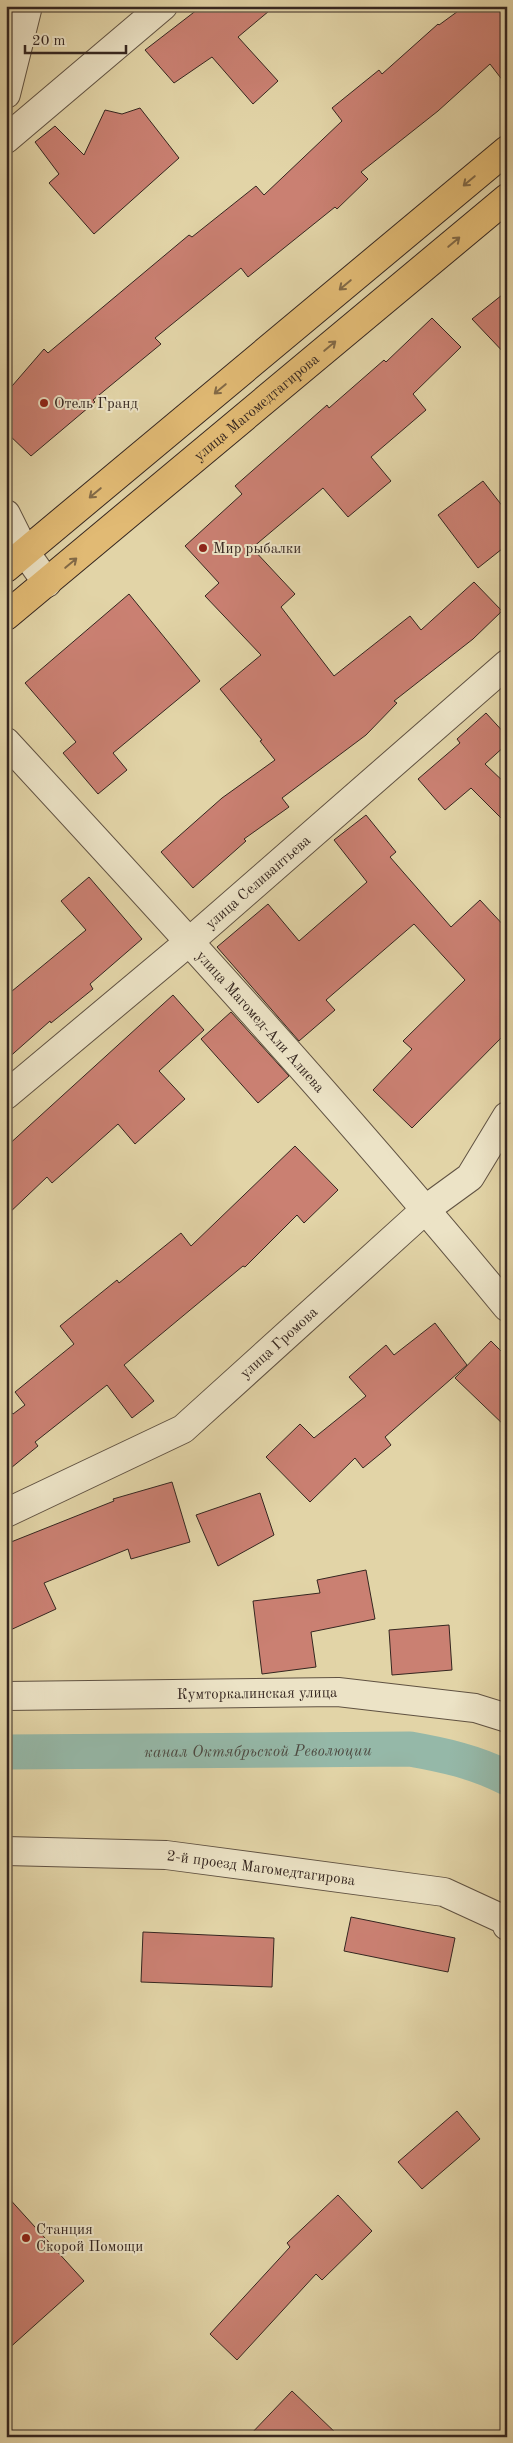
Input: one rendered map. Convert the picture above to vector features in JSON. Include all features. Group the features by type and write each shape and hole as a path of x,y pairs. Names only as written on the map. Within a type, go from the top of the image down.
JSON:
{"main road":[{"path":"15,560 507,150"},
{"name":"улица Магомедтагирова","path":"6,616 507,198"}],"street":[{"path":"6,94 28,6"},
{"path":"6,139 164,6"},
{"path":"6,514 15,560 47,583"},
{"name":"улица Селивантьева","path":"6,1096 190,941 507,664"},
{"name":"улица Магомед-Али Алиева","path":"6,742 190,941 426,1209 507,1307"},
{"name":"улица Громова","path":"6,1513 183,1430 426,1209 470,1177 507,1116"},
{"path":"470,1177 507,1154"},
{"name":"Кумторкалинская улица","path":"6,1696 338,1692 475,1708 507,1718"},
{"name":"2-й проезд Магомедтагирова","path":"6,1851 166,1855 444,1892 505,1920 507,1926"}],"building":[{"path":"202,6 275,6 238,37 278,81 253,104 212,57 174,83 145,50"},
{"path":"465,6 507,6 507,86 490,64 438,111 361,172 368,179 337,209 335,207 248,277 241,268 155,338 161,344 93,400 95,402 31,456 6,432 6,393 44,349 48,353 189,235 192,237 256,186 264,195 342,121 332,108 379,70 382,74 438,24"},
{"path":"140,108 179,158 94,234 49,183 59,174 35,142 55,126 84,155 105,110 122,114"},
{"path":"507,291 507,356 472,319"},
{"path":"432,318 461,347 413,394 426,410 371,457 391,481 348,517 323,488 252,548 295,594 281,607 334,676 410,616 421,630 474,582 502,611 473,639 394,701 397,703 366,735 282,798 289,807 244,839 246,841 193,888 161,852 222,798 275,760 260,741 262,740 220,689 261,655 205,596 219,583 185,546 242,494 235,486 327,405 329,408 384,360 386,362"},
{"path":"483,481 507,512 507,545 478,568 438,515"},
{"path":"129,594 200,681 113,753 127,770 98,794 63,753 76,742 25,683"},
{"path":"486,713 507,736 507,744 485,764 507,785 507,824 471,788 445,810 418,779 460,743 457,739"},
{"path":"366,815 396,852 390,857 451,927 480,900 507,929 507,1032 412,1128 373,1090 412,1049 403,1041 465,980 414,924 326,1000 335,1010 299,1041 217,947 268,904 299,941 367,882 334,840"},
{"path":"89,877 142,939 90,984 93,989 51,1023 50,1021 6,1060 6,996 86,930 61,901"},
{"path":"173,995 204,1030 159,1071 185,1099 135,1144 118,1124 52,1183 47,1177 6,1216 6,1147"},
{"path":"231,1012 289,1076 258,1103 201,1039"},
{"path":"295,1146 338,1190 304,1223 297,1215 245,1267 243,1266 124,1365 154,1401 132,1418 107,1385 35,1442 38,1446 6,1472 6,1406 13,1414 25,1405 15,1392 74,1344 60,1326 117,1280 119,1283 181,1233 191,1246"},
{"path":"435,1323 467,1365 385,1437 391,1445 363,1468 355,1458 310,1502 266,1457 300,1424 314,1438 366,1396 349,1377 386,1345 394,1355"},
{"path":"491,1341 507,1357 507,1428 455,1378"},
{"path":"172,1482 190,1542 131,1559 128,1549 44,1583 56,1609 6,1632 6,1544 114,1501 113,1499"},
{"path":"260,1493 274,1535 218,1566 196,1515"},
{"path":"366,1570 375,1619 311,1632 316,1667 262,1674 253,1601 320,1593 317,1580"},
{"path":"449,1625 452,1670 392,1675 389,1630"},
{"path":"351,1917 455,1938 448,1972 344,1951"},
{"path":"143,1932 274,1938 272,1987 141,1982"},
{"path":"457,2111 480,2139 422,2189 398,2162"},
{"name":"Станция Скорой Помощи","path":"6,2195 84,2281 6,2351"},
{"path":"338,2195 372,2231 322,2280 316,2274 237,2360 210,2334 290,2247 287,2243"},
{"path":"292,2391 340,2437 248,2437"}],"waterway":[{"name":"канал Октябрьской Революции","path":"6,1752 410,1749 460,1760 507,1778"}],"place":[{"name":"Отель Гранд","path":"44,403"},
{"name":"Мир рыбалки","path":"203,548"},
{"name":"Станция Скорой Помощи","path":"26,2238"}]}
